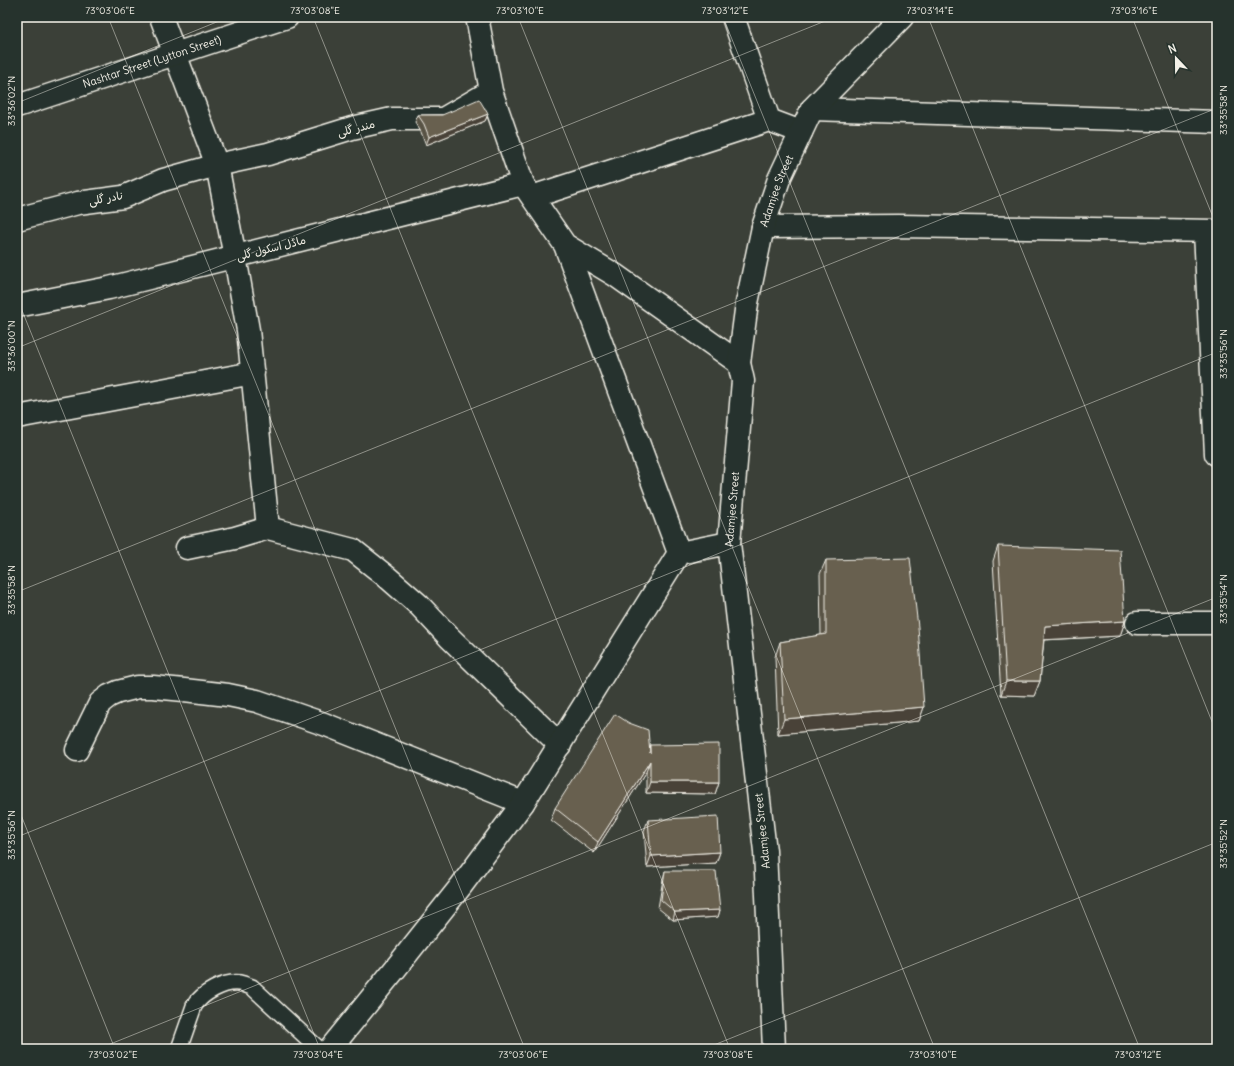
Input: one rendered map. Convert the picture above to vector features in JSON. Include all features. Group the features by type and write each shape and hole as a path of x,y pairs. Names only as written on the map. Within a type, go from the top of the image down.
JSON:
{"street":[{"path":"161,17 217,165 248,330 268,528"},
{"name":"Nashtar Street (Lytton Street)","path":"17,106 288,17"},
{"path":"477,17 491,91 527,191 565,245 679,553"},
{"path":"733,17 769,120 801,132"},
{"name":"Adamjee Street","path":"774,1049 766,851 729,543 743,381 739,363 747,303 763,227 779,179 801,132 812,109 902,17"},
{"name":"مندر گلی","path":"217,165 268,154 352,128 385,121 443,119 491,91"},
{"path":"812,109 1217,122"},
{"name":"ماڈل اسکول گلی","path":"17,306 109,288 235,257 527,191 769,120"},
{"name":"نادر گلی","path":"17,219 78,203 123,197 164,180 217,165"},
{"path":"763,227 898,226 1211,231 1216,454"},
{"path":"565,245 615,275 739,363"},
{"path":"17,417 253,373"},
{"path":"187,548 235,538 268,528 353,550 419,605 449,637 560,745"},
{"path":"330,1049 437,916 523,803 679,553 729,543"},
{"path":"1137,624 1217,623"},
{"path":"77,750 100,703 109,696 138,687 184,690 257,701 324,724 523,803"}],"lane":[{"path":"180,1049 194,1006 197,1002 207,993 220,987 239,983 252,988 319,1049"}],"shaded area":[{"path":"17,17 1217,17 1217,1049 17,1049"}],"building":[{"path":"479,99 488,114 429,137 424,124 418,115 442,115"},
{"path":"998,546 1120,550 1125,621 1045,626 1040,681 1006,681"},
{"path":"910,558 918,627 924,707 784,719 780,642 826,634 826,560"},
{"path":"615,714 629,723 648,730 650,753 650,745 719,744 719,782 650,782 650,761 598,842 555,808"},
{"path":"718,816 720,852 651,856 648,820"},
{"path":"665,871 716,871 720,910 675,912 661,900"}]}
